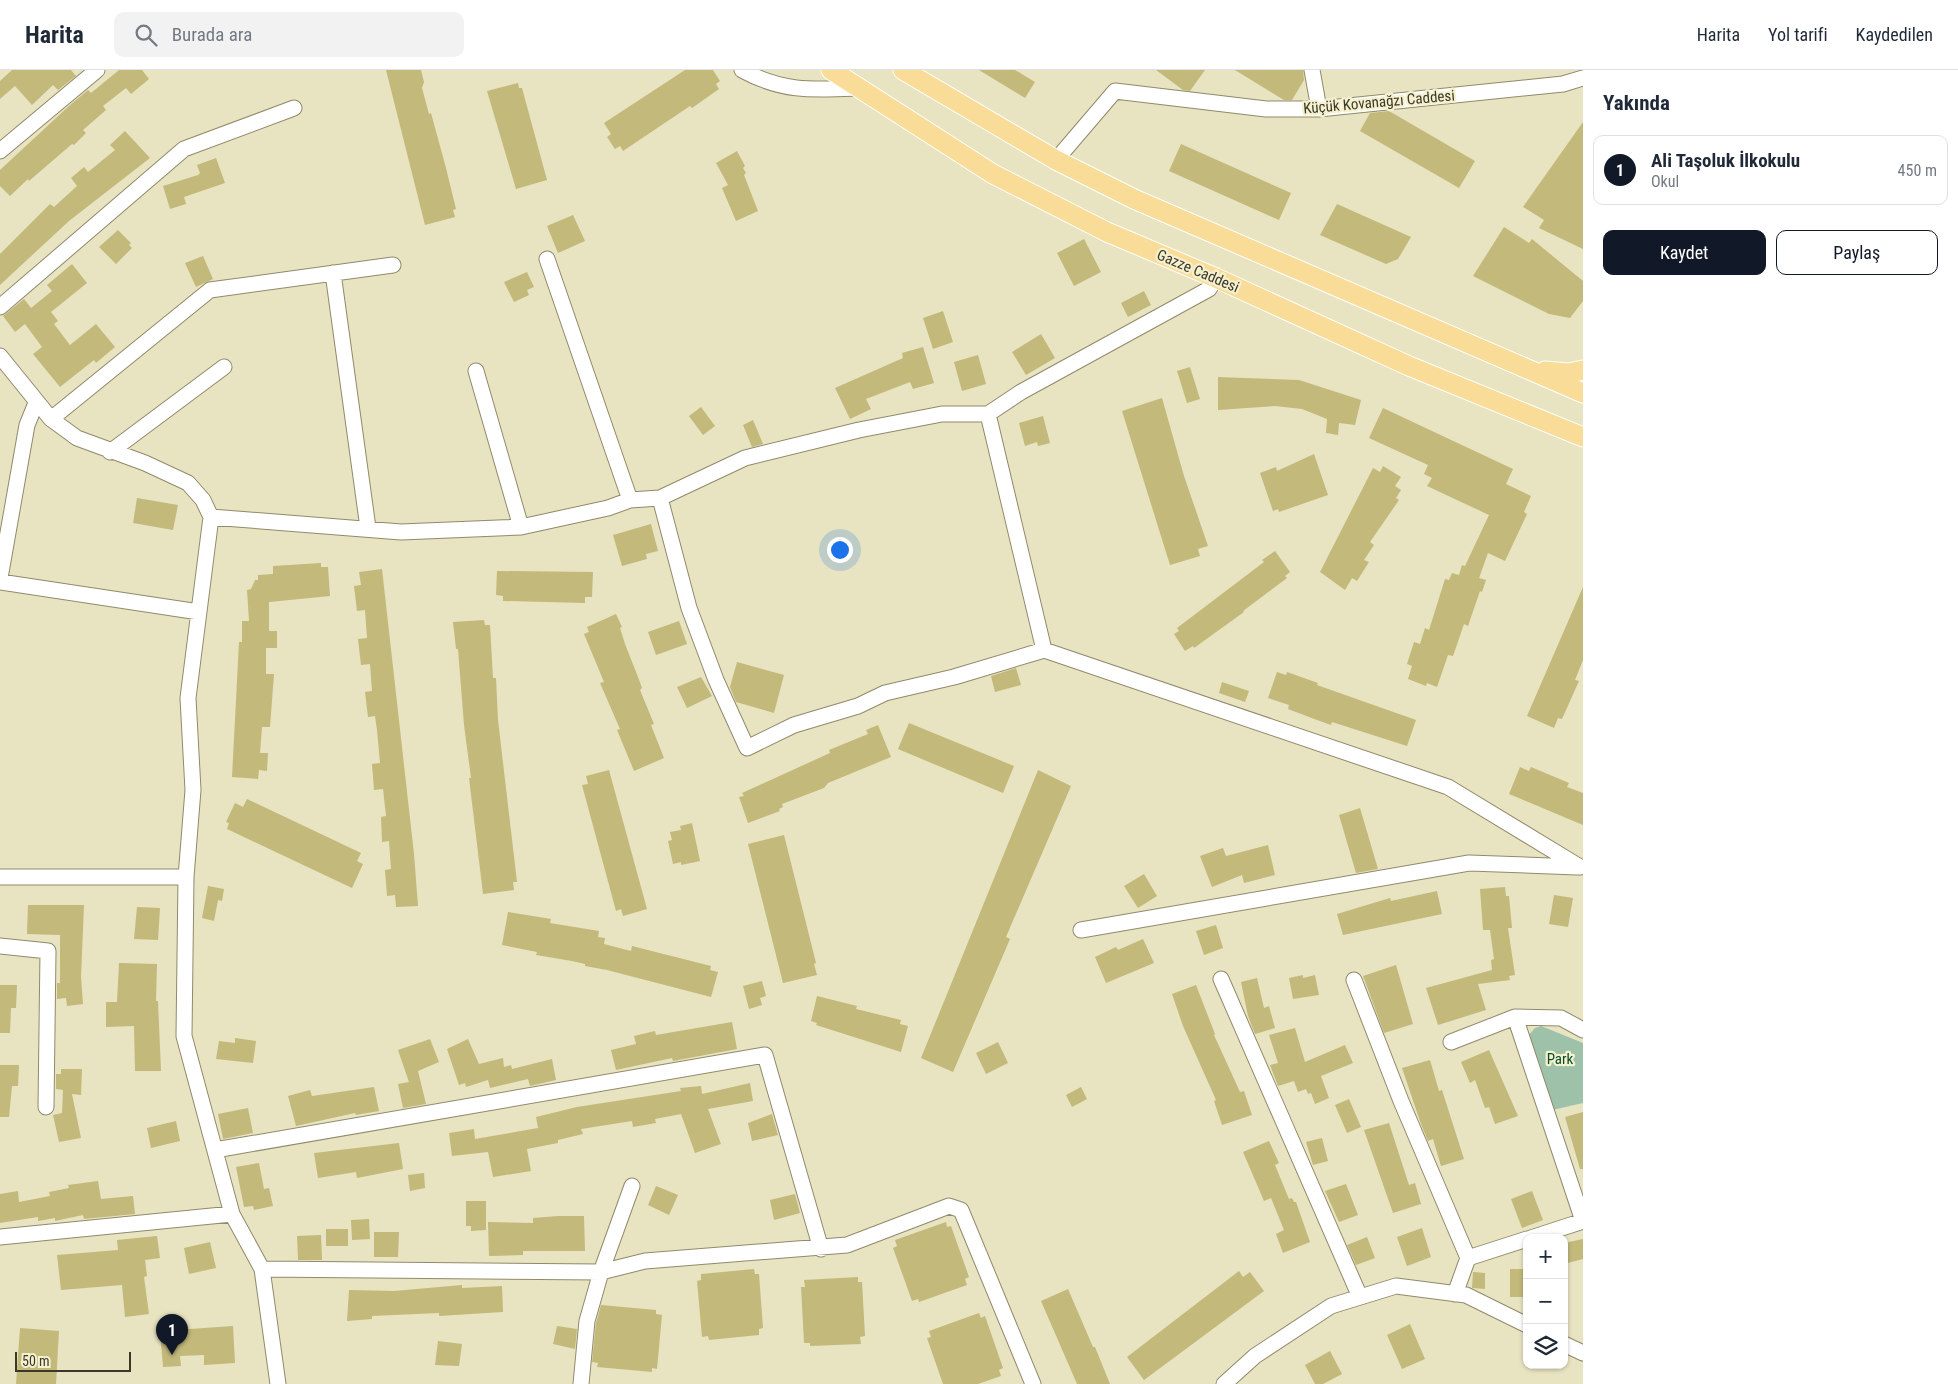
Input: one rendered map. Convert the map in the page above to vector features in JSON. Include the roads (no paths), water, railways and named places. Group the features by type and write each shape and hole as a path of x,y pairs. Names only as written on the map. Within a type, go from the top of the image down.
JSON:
{"main road":[{"name":"Gazze Caddesi","path":"831,70 856,88 994,174 1107,232 1216,278 1408,366 1583,437"},
{"path":"903,70 1056,160 1134,199 1583,393"},
{"path":"1529,370 1569,373 1583,370"}],"street":[{"path":"0,152 97,70"},
{"path":"742,70 762,81 796,90 856,88"},
{"path":"1312,70 1319,110"},
{"name":"Küçük Kovanağzı Caddesi","path":"1056,160 1115,91 1266,109 1319,110 1563,84 1583,78"},
{"path":"0,307 184,149 294,108"},
{"path":"547,259 630,500"},
{"path":"51,419 210,290 393,264"},
{"path":"332,273 368,528"},
{"path":"210,517 401,532 522,527 608,508 630,500 660,498 745,458 859,430 942,414 988,414 1021,392 1209,289 1216,278"},
{"path":"0,356 36,403 51,419 77,438 110,452 145,463 188,483 203,500 210,517 188,698 192,790 186,877 184,1036 232,1214 262,1269 278,1384"},
{"path":"110,452 224,367"},
{"path":"476,371 522,527"},
{"path":"36,403 27,425 0,580 199,612"},
{"path":"988,414 1044,650"},
{"path":"660,498 689,608 716,680 747,748 794,726 827,713 858,706 885,693 954,677 1044,650 1448,787 1581,868"},
{"path":"1081,930 1469,863 1581,868"},
{"path":"0,877 186,877"},
{"path":"0,946 48,951 46,1107"},
{"path":"1221,978 1360,1296"},
{"path":"1354,980 1401,1100 1468,1258 1455,1294"},
{"path":"1515,1018 1583,1221 1543,1234"},
{"path":"1451,1042 1515,1018 1561,1018 1583,1030"},
{"path":"215,1150 765,1055 822,1249"},
{"path":"582,1384 587,1321 601,1272 632,1186"},
{"path":"262,1269 601,1272 645,1261 822,1249 847,1245 949,1206 961,1210 1033,1384"},
{"path":"0,1237 232,1214"},
{"path":"1468,1258 1523,1240"},
{"path":"1224,1384 1255,1356 1331,1306 1396,1286 1466,1295 1523,1324"},
{"path":"1568,1346 1583,1352"}],"place":[{"name":"Ali Taşoluk İlkokulu","path":"172,1355"}],"park label":[{"name":"Park","path":"1560,1059"}]}
